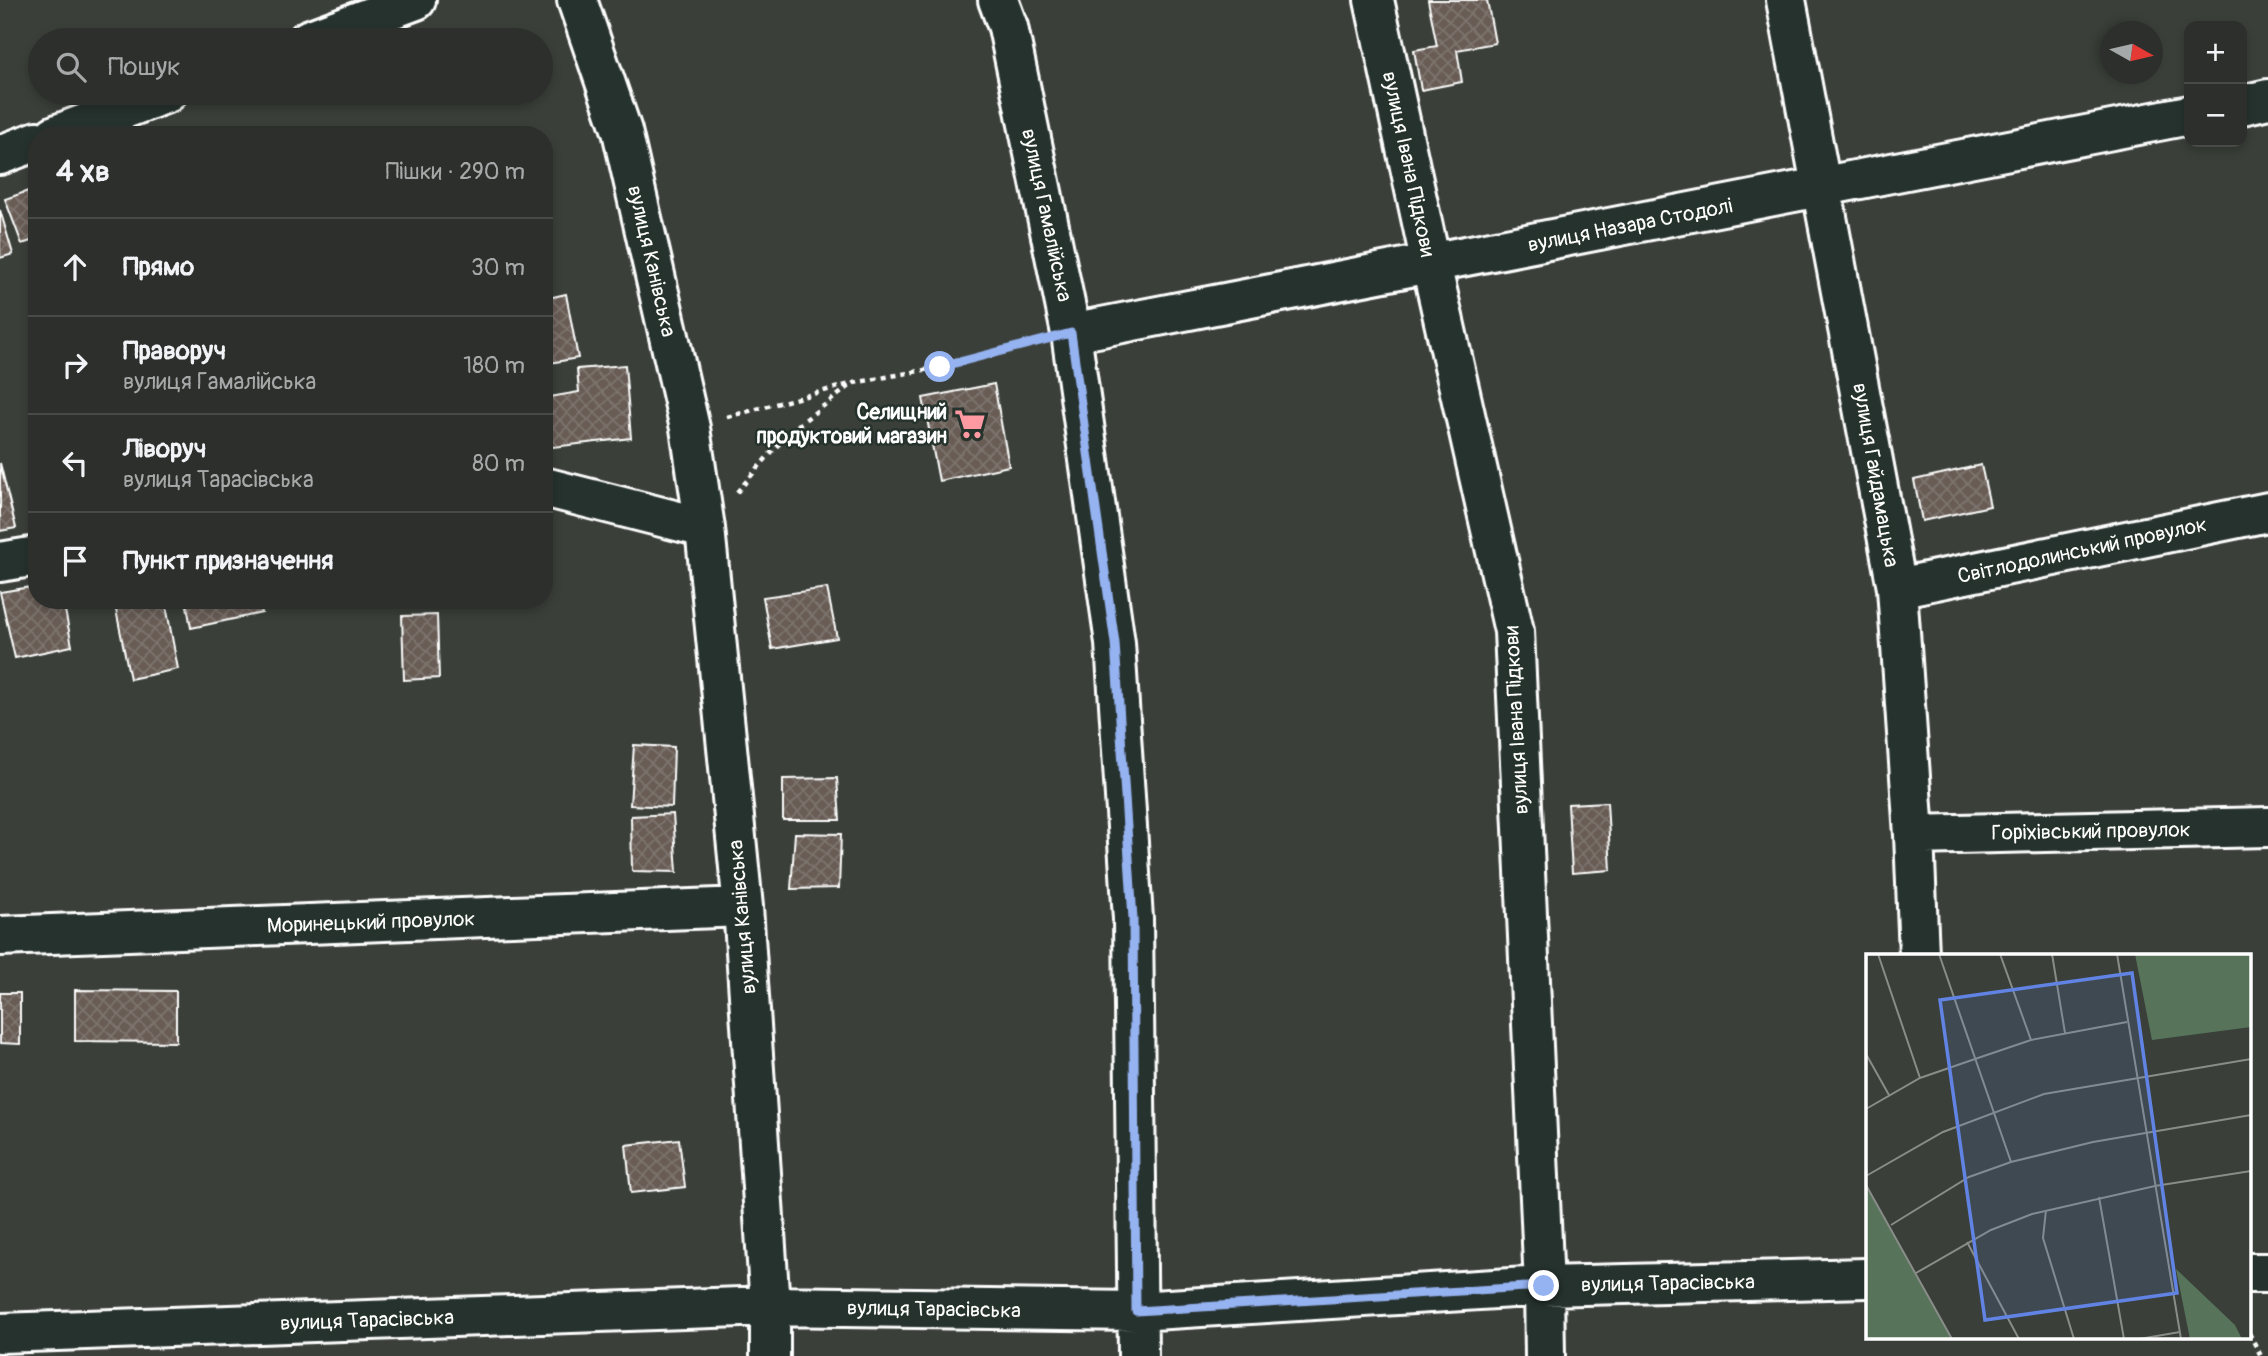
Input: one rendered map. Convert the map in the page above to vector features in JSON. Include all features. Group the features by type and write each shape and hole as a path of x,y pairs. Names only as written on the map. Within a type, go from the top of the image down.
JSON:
{"street":[{"path":"340,28 416,0"},
{"name":"вулиця Канівська","path":"576,0 622,131 690,428 705,528 743,907 770,1356"},
{"name":"вулиця Гамалійська","path":"999,0 1008,26 1071,333 1115,643 1133,919 1138,1356"},
{"name":"вулиця Івана Підкови","path":"1374,0 1514,631 1545,1356"},
{"name":"вулиця Гайдамацька","path":"1786,0 1897,588 1914,835 1919,954"},
{"path":"2247,103 2268,99"},
{"path":"79,126 135,105"},
{"name":"вулиця Назара Стодолі","path":"1071,333 2184,116"},
{"path":"0,155 28,145"},
{"path":"553,489 705,528"},
{"name":"Світлодолинський провулок","path":"1897,588 2268,512"},
{"path":"0,562 28,557"},
{"name":"Горіхівський провулок","path":"1914,835 2268,827"},
{"name":"Моринецький провулок","path":"0,936 743,907"},
{"path":"2250,1273 2268,1273"},
{"name":"вулиця Тарасівська","path":"0,1333 769,1306 1136,1311 1544,1286 1866,1279"}],"path":[{"path":"690,428 854,383 940,367 1071,333"},
{"path":"705,528 790,431 854,383"},
{"path":"2250,1335 2261,1356"}],"building":[{"path":"1428,0 1487,0 1495,43 1457,50 1462,82 1421,90 1414,50 1437,46"},
{"path":"28,191 28,242 22,244 5,199"},
{"path":"0,210 13,254 0,258"},
{"path":"566,294 578,358 553,362 553,297"},
{"path":"625,365 631,438 553,447 553,396 579,392 577,369"},
{"path":"994,384 1009,466 939,481 923,398"},
{"path":"0,463 16,528 0,531"},
{"path":"1981,465 1990,506 1922,521 1914,480"},
{"path":"28,587 28,609 65,609 72,646 15,658 0,592"},
{"path":"827,588 837,638 772,649 763,597"},
{"path":"116,609 167,609 178,669 130,679"},
{"path":"188,609 261,609 262,613 191,628"},
{"path":"437,615 439,678 404,680 402,616"},
{"path":"634,745 674,747 672,807 630,805"},
{"path":"837,778 840,820 783,820 783,779"},
{"path":"1607,802 1611,870 1572,873 1568,804"},
{"path":"673,814 677,872 632,871 631,816"},
{"path":"795,833 841,834 839,888 791,889"},
{"path":"75,990 176,991 176,1042 75,1041"},
{"path":"0,993 20,993 20,1044 0,1043"},
{"path":"679,1139 685,1187 631,1193 626,1145"}],"place":[{"name":"Селищний продуктовий магазин","path":"970,424"}],"route":[{"path":"940,367 1071,333 1115,643 1133,919 1136,1311 1544,1286"}]}
